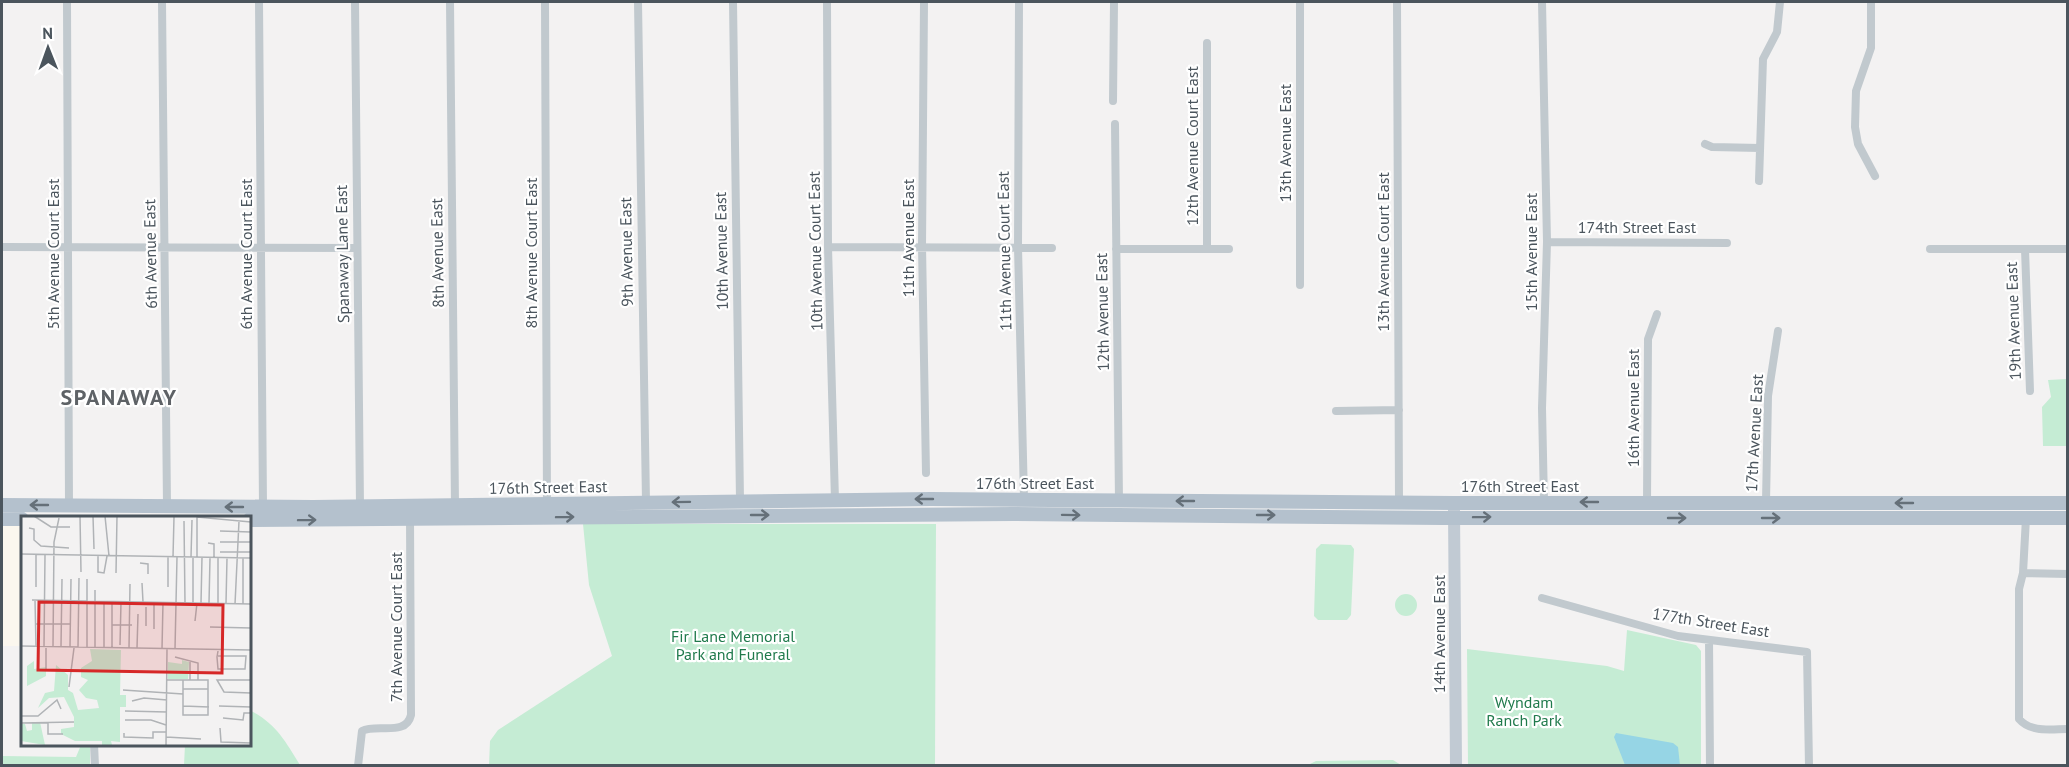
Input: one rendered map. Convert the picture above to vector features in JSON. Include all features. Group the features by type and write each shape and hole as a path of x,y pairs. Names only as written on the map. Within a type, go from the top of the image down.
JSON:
{"main road":[{"name":"176th Street East","path":"2,505 263,507 547,505 740,500 1024,499 1399,502 1454,510 1712,518 2067,518"},
{"path":"950,514 963,507 1016,506 1024,499"},
{"path":"1294,515 1308,510 1390,508 1399,502"},
{"name":"176th Street East","path":"250,520 950,514 1294,515 1454,510 1544,502 2067,503"},
{"path":"1711,503 1712,518"},
{"path":"1928,518 1944,510 1992,510 2001,504"},
{"path":"388,518 403,511 448,511 455,505"},
{"path":"483,518 493,511 540,510 547,505"},
{"path":"89,516 91,513 159,513 167,506"},
{"path":"2026,518 2034,510 2067,509"},
{"path":"2,519 21,519"}],"street":[{"name":"5th Avenue Court East","path":"67,2 69,506"},
{"name":"6th Avenue East","path":"162,2 167,506"},
{"name":"6th Avenue Court East","path":"259,2 263,507"},
{"name":"Spanaway Lane East","path":"355,2 360,506"},
{"name":"8th Avenue East","path":"450,2 455,505"},
{"name":"8th Avenue Court East","path":"545,2 547,505"},
{"name":"9th Avenue East","path":"638,2 646,502"},
{"name":"10th Avenue East","path":"733,2 740,500"},
{"name":"10th Avenue Court East","path":"827,2 828,247 836,500"},
{"name":"11th Avenue East","path":"924,2 922,246 926,473"},
{"name":"11th Avenue Court East","path":"1019,2 1018,247 1024,499"},
{"path":"1113,101 1114,2"},
{"name":"13th Avenue East","path":"1300,2 1300,285"},
{"name":"13th Avenue Court East","path":"1397,2 1399,502"},
{"name":"15th Avenue East","path":"1542,2 1547,242 1542,408 1544,502"},
{"path":"1759,181 1763,59 1778,33 1780,2"},
{"path":"1871,2 1871,48 1856,90 1855,127 1858,144 1875,176"},
{"name":"12th Avenue Court East","path":"1207,43 1207,249"},
{"name":"12th Avenue East","path":"1114,124 1119,501"},
{"path":"1705,144 1712,147 1760,148"},
{"name":"174th Street East","path":"1547,242 1727,243"},
{"path":"2,247 357,248"},
{"path":"828,247 1052,248"},
{"path":"1116,249 1229,249"},
{"path":"1930,249 2067,249"},
{"name":"19th Avenue East","path":"2025,249 2031,392"},
{"name":"16th Avenue East","path":"1647,503 1648,339 1657,314"},
{"name":"17th Avenue East","path":"1766,502 1768,396 1778,331"},
{"path":"1336,411 1399,410"},
{"name":"14th Avenue East","path":"1454,510 1456,765"},
{"name":"7th Avenue Court East","path":"358,765 362,731 369,728 401,727 410,720 410,518"},
{"path":"2026,518 2023,573 2019,589 2019,715 2024,725 2035,729 2067,729"},
{"path":"2023,573 2067,574"},
{"name":"177th Street East","path":"1542,598 1662,632 1807,652 1809,765"},
{"path":"1709,640 1710,765"},
{"path":"94,746 95,765"}],"shaded area":[{"path":"2,524 21,525 21,646 2,646"}],"green space":[{"path":"2067,379 2067,446 2043,446 2042,407 2051,397 2048,380"},
{"name":"Fir Lane Memorial Park and Funeral","path":"583,524 936,524 935,765 489,766 490,741 498,730 612,656 589,585"},
{"path":"1321,544 1351,545 1354,549 1351,615 1347,620 1318,620 1314,616 1316,549"},
{"path":"1406,594 1414,597 1417,605 1414,613 1406,616 1398,613 1395,605 1398,597"},
{"name":"Wyndam Ranch Park","path":"1627,630 1696,645 1701,651 1701,765 1468,765 1467,649 1607,666 1624,671"},
{"path":"250,711 273,727 300,765 184,765 185,746 250,746"},
{"path":"81,746 90,746 90,765 2,765 2,756 76,757"},
{"path":"1393,760 1401,765 1308,765 1316,761"}],"water":[{"path":"1616,733 1673,743 1678,747 1680,765 1625,765 1614,737"}],"district":[{"name":"SPANAWAY","path":"119,397"}]}
